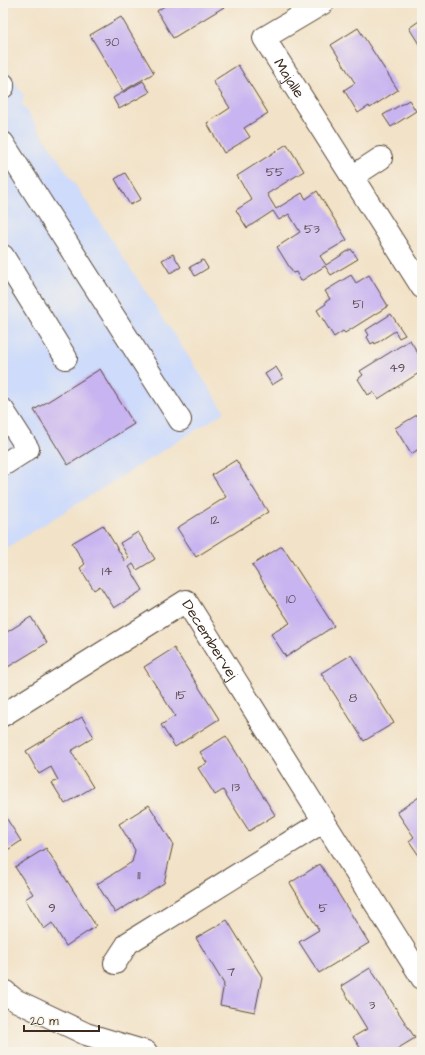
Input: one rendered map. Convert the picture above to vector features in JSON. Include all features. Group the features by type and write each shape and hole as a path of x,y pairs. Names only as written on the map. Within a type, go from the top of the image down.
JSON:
{"street":[{"name":"Majalle","path":"323,3 264,38 422,287"},
{"path":"3,142 180,420"},
{"path":"352,177 381,158"},
{"path":"3,256 66,358"},
{"path":"3,410 28,449 3,466"},
{"name":"Decembervej","path":"3,715 186,601 422,978"},
{"path":"115,963 128,943 324,821"},
{"path":"3,990 15,1000 86,1034 146,1052"}],"shaded area":[{"path":"3,64 24,95 22,104 225,412 3,550"}],"building":[{"path":"169,3 225,3 222,5 224,7 173,38 157,11"},
{"path":"121,17 154,73 123,91 90,35"},
{"path":"422,19 422,49 409,28"},
{"path":"358,28 398,90 370,108 369,106 358,113 344,90 355,83 331,45"},
{"path":"238,65 268,113 244,128 250,137 224,153 207,123 230,108 213,81"},
{"path":"143,81 150,92 119,109 113,98"},
{"path":"409,100 416,111 391,127 383,115"},
{"path":"287,144 304,171 267,194 276,209 302,193 306,199 317,191 347,240 320,256 326,265 351,249 358,259 331,275 325,266 301,281 296,272 293,273 277,247 300,232 289,214 279,220 273,211 247,228 236,210 252,200 237,176"},
{"path":"125,173 141,199 130,205 115,179"},
{"path":"173,254 181,267 170,273 162,260"},
{"path":"203,260 208,268 195,276 190,267"},
{"path":"351,275 356,283 369,275 388,306 345,333 343,331 334,337 317,310 326,304 325,302 330,299 325,291"},
{"path":"391,314 405,335 399,338 395,331 375,344 374,342 371,344 367,337 369,335 366,330"},
{"path":"410,340 422,360 422,371 378,399 373,392 368,395 358,379 363,375 360,371"},
{"path":"276,367 283,378 272,385 265,374"},
{"path":"100,369 134,424 68,465 34,410"},
{"path":"422,412 422,447 411,454 395,428"},
{"path":"236,460 268,512 196,557 177,528 226,497 212,475"},
{"path":"103,525 125,561 129,558 120,543 138,532 155,559 137,570 133,564 129,567 143,590 114,608 100,586 94,590 80,568 85,564 72,543"},
{"path":"282,546 334,626 286,657 271,634 290,623 252,565"},
{"path":"31,617 47,643 3,670 3,626 7,632"},
{"path":"174,648 219,719 175,747 161,725 175,716 144,667"},
{"path":"351,655 394,723 364,741 321,673"},
{"path":"82,717 94,737 71,751 93,787 65,804 52,783 58,780 51,767 39,774 26,751"},
{"path":"226,736 275,815 249,831 223,790 215,795 198,768 207,763 200,752"},
{"path":"422,795 422,860 409,841 414,837 397,812"},
{"path":"149,805 173,844 164,883 115,913 97,884 132,862 135,850 119,824"},
{"path":"3,813 21,841 3,853"},
{"path":"46,848 96,926 66,946 52,923 44,929 25,899 33,894 15,867"},
{"path":"320,864 369,943 319,973 299,942 319,930 290,883"},
{"path":"227,920 262,977 255,1012 220,1005 224,984 196,938"},
{"path":"370,968 415,1038 392,1052 363,1052 353,1037 367,1029 341,986"}]}
